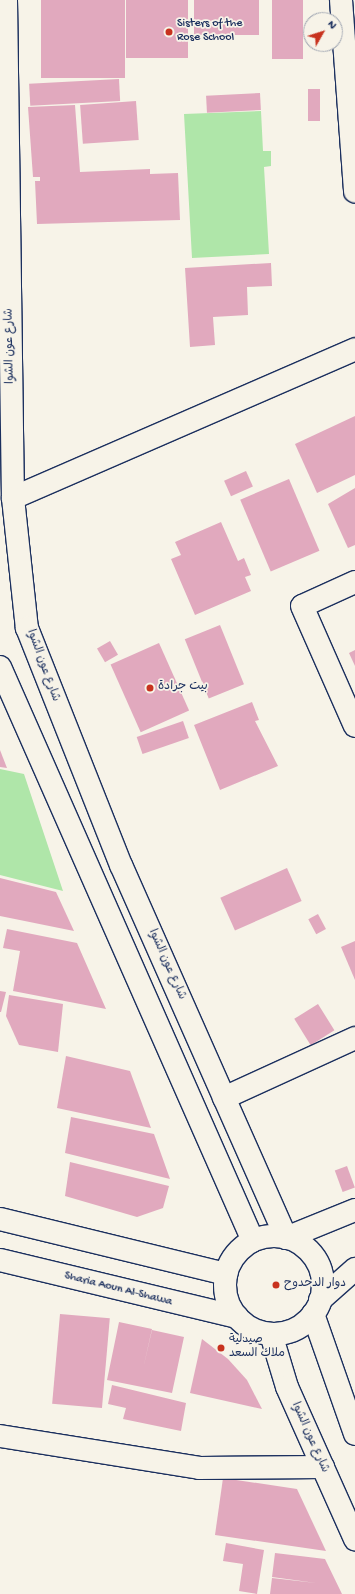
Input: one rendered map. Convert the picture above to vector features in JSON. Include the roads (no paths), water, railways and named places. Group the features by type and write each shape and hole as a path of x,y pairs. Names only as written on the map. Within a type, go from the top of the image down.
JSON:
{"main road":[{"name":"شارع عون الشوا","path":"6,0 13,498 27,628 121,865 286,1238"},
{"path":"341,0 355,191"},
{"path":"13,498 355,349"},
{"path":"355,582 302,606 355,726"},
{"path":"0,667 253,1241"},
{"path":"224,1098 355,1038"},
{"path":"355,1210 286,1238 253,1241 236,1254 226,1274 229,1304 237,1317 258,1331 271,1334 287,1332 317,1307 355,1269"},
{"path":"0,1219 226,1274"},
{"path":"286,1238 301,1244 313,1256 320,1269 317,1307 355,1434"},
{"name":"Sharia Aoun Al-Shawa","path":"0,1260 237,1317"},
{"name":"شارع عون الشوا","path":"271,1334 287,1388 355,1539"},
{"path":"0,1436 199,1468 323,1467"}],"place":[{"name":"Sisters of the Rose School","path":"169,32"},
{"name":"بيت جرادة","path":"150,688"},
{"name":"دوار الدحدوح","path":"276,1285"},
{"name":"صيدلية ملاك السعد","path":"221,1348"}]}
